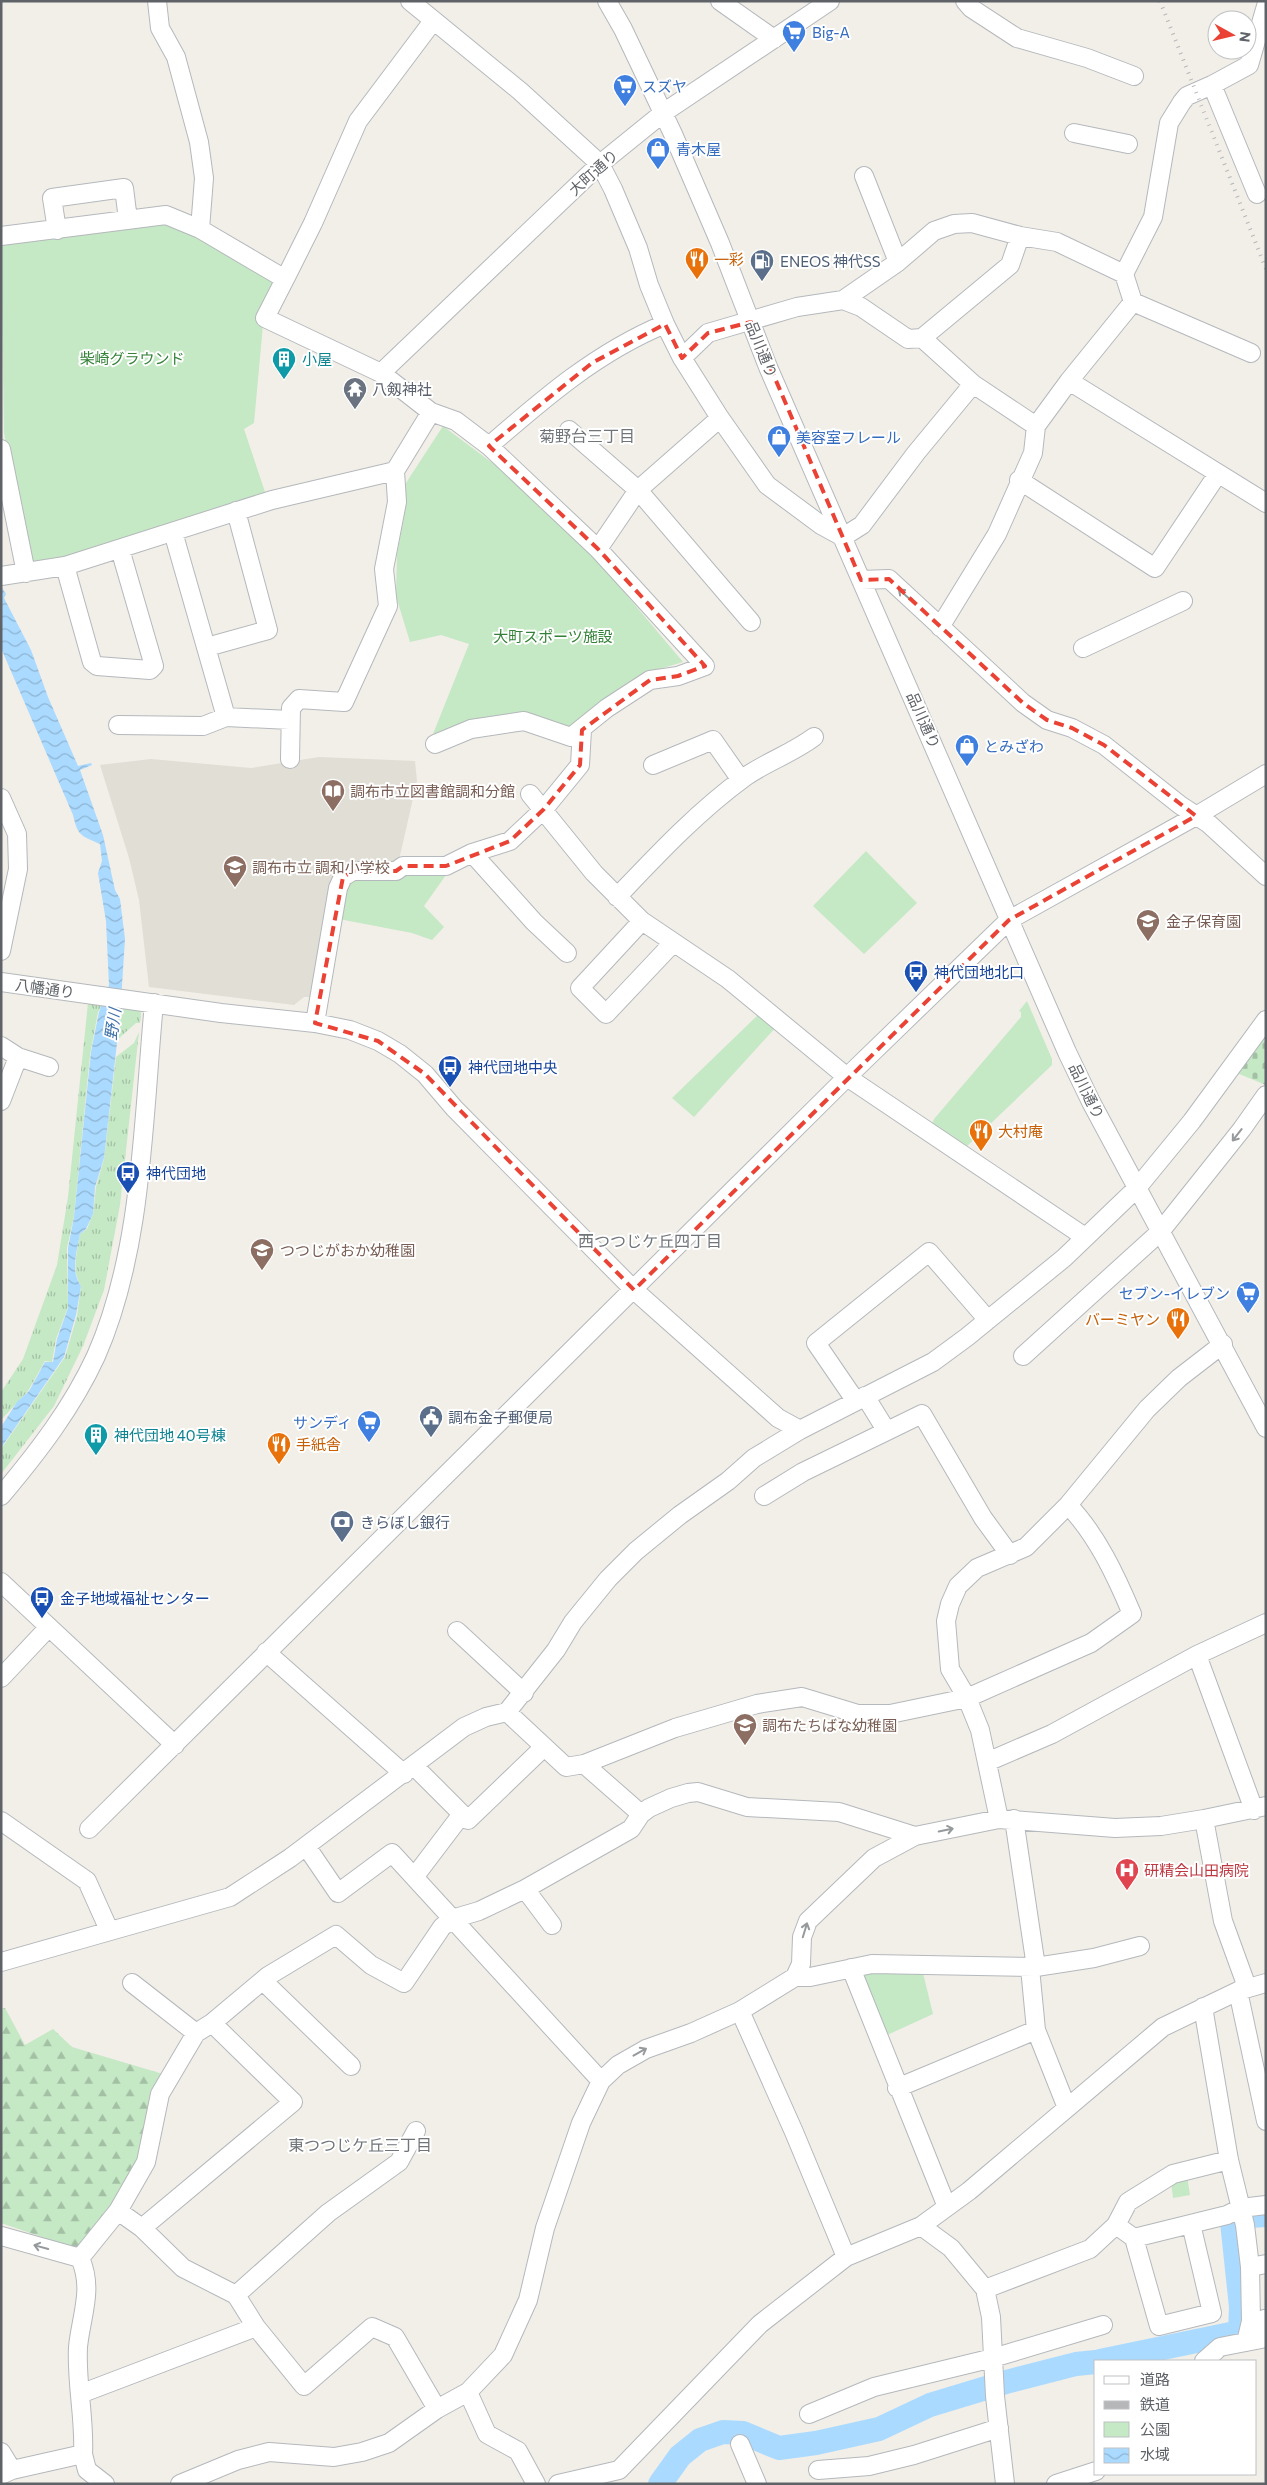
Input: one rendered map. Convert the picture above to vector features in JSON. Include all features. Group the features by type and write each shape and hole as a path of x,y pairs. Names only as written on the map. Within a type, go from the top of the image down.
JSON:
{"street":[{"path":"157,1 160,28 178,63 199,142 204,178 200,229"},
{"path":"410,1 520,92 600,164 613,189 638,248 649,285 665,324 682,358 720,418 767,485 821,525 843,537 862,525 916,453 973,384"},
{"name":"品川通り","path":"607,1 623,29 663,113 720,243 768,367 1067,1052 1160,1232 1223,1344 1266,1428"},
{"path":"720,1 774,39"},
{"name":"大町通り","path":"381,373 600,164 663,113 830,1"},
{"path":"965,1 971,8 1017,38 1087,58 1134,76"},
{"path":"1252,353 1133,302 1124,274 1153,217 1169,123 1187,96 1249,65 1266,6"},
{"path":"433,21 358,121 313,223 265,318 381,373 431,412 456,421 489,446 598,549 705,666 678,676 650,680 607,708 571,737 524,721 471,729 435,744"},
{"path":"1212,85 1257,194"},
{"path":"1074,133 1128,144"},
{"path":"864,176 898,262"},
{"path":"56,230 52,198 124,188 128,220"},
{"path":"1,236 166,215 200,229 285,280"},
{"path":"682,358 708,334 797,307 844,300 898,262 934,230 954,224 972,223 1020,236 1057,242 1124,274"},
{"path":"844,300 869,312 908,339 922,338 1010,265 1020,236"},
{"path":"940,626 997,534 1019,480 1033,453 1036,426 1069,381 1133,302"},
{"path":"489,446 545,397 592,363 639,335 665,324"},
{"path":"922,338 973,384 1036,426"},
{"path":"1069,381 1148,428 1217,475 1266,503"},
{"path":"290,759 291,708 298,699 344,702 388,606 384,569 397,502 395,471 431,412"},
{"path":"598,549 638,490 720,418"},
{"path":"569,430 638,490 752,622"},
{"path":"1,449 14,575 65,566 272,500 395,471"},
{"path":"1019,480 1155,568 1217,475"},
{"path":"207,647 268,630 236,512"},
{"path":"174,532 226,717"},
{"path":"65,566 92,662 97,666 150,670 154,666 120,549"},
{"path":"861,580 888,579 1028,707 1047,720 1072,728 1104,745 1263,867"},
{"path":"1083,648 1183,601"},
{"path":"118,725 203,726 226,717 290,720"},
{"path":"315,1023 338,888 343,877 353,871 396,870 403,866 446,866 472,853 510,840 544,809 580,765 582,730"},
{"path":"616,897 708,805 741,780 795,752 814,738"},
{"path":"653,765 713,740 741,780"},
{"path":"89,1829 847,1077 1009,920 1196,816 1266,774"},
{"path":"530,794 594,873 616,897 642,920 728,979 847,1077 1085,1237"},
{"path":"1,798 17,834 18,869 3,932 1,951"},
{"path":"472,853 534,922 568,953"},
{"path":"642,920 580,988 606,1014 673,943"},
{"name":"八幡通り","path":"1,982 315,1023 350,1030 378,1041 400,1054 424,1074 454,1108 634,1290 778,1418 800,1430"},
{"path":"1,1496 37,1453 67,1410 95,1357 117,1298 126,1265 136,1197 148,1002"},
{"path":"1,1962 230,1897 306,1846 464,1727 486,1717 507,1712 524,1693 556,1650 573,1622 608,1579 636,1551 680,1515 728,1481 754,1458 800,1430 933,1362 1064,1258 1137,1188 1192,1121 1266,1020"},
{"path":"1,1046 18,1057 48,1066"},
{"path":"1,1101 18,1057"},
{"path":"1023,1356 1160,1232 1242,1129 1266,1095"},
{"path":"886,1430 816,1343 930,1252 988,1320"},
{"path":"1067,2108 1036,2030 1033,1968 1007,1819 988,1762 980,1730 967,1698 950,1670 946,1621 950,1604 958,1586 967,1575 976,1568 1026,1547 1068,1505 1147,1410 1179,1378 1223,1344"},
{"path":"764,1496 804,1472 886,1430 922,1414 983,1518 1010,1555"},
{"path":"507,1712 543,1748 566,1766 584,1764 675,1728 757,1704 802,1698 858,1714 890,1714 967,1698 1091,1643 1132,1614 1119,1582 1081,1519 1068,1505"},
{"path":"1,1582 175,1745"},
{"path":"988,1762 1052,1734 1197,1655 1266,1623"},
{"path":"1,1678 49,1627"},
{"path":"456,1631 524,1693"},
{"path":"266,1652 468,1820 543,1748"},
{"path":"795,1977 800,1964 802,1936 808,1921 874,1858 916,1836 1007,1819 1115,1828 1161,1826 1260,1808 1197,1655"},
{"path":"584,1764 641,1814"},
{"path":"80,2258 118,2211 146,2162 160,2094 196,2033 212,2023 263,1981 336,1935 371,1965 404,1983 442,1927 452,1919 479,1911 525,1890 631,1829 641,1814 648,1808 688,1793 698,1792 747,1807 839,1812 916,1836"},
{"path":"415,1876 462,1814"},
{"path":"1204,1819 1223,1921 1243,1989 1266,2121"},
{"path":"1,1821 87,1881 109,1930"},
{"path":"306,1846 338,1893 392,1853 601,2081"},
{"path":"525,1890 552,1925"},
{"path":"180,2484 238,2460 269,2452 334,2457 362,2452 390,2443 437,2409 468,2392 503,2355 528,2300 545,2228 581,2123 601,2081 618,2065 646,2049 690,2033 740,2010 795,1977 810,1977 872,1964 1033,1968 1094,1958 1140,1946"},
{"path":"851,1968 897,2088 947,2207"},
{"path":"263,1981 340,2047 350,2066"},
{"path":"132,1983 196,2033"},
{"path":"558,2484 619,2470 760,2324 846,2258 921,2226 969,2191 1163,2027 1243,1989 1266,1983"},
{"path":"1203,2007 1228,2160 1258,2266 1262,2321 1246,2342"},
{"path":"740,2010 794,2132 846,2258"},
{"path":"142,2228 293,2102 212,2023"},
{"path":"897,2088 1036,2030"},
{"path":"236,2295 328,2213 399,2162 416,2131"},
{"path":"985,2289 1090,2249 1116,2224 1128,2202 1173,2174 1228,2160"},
{"path":"1134,2238 1227,2214 1242,2214 1266,2205"},
{"path":"118,2211 142,2228 183,2268 236,2295 256,2327 304,2386 372,2327 395,2337 437,2409"},
{"path":"1116,2224 1134,2238 1159,2326 1212,2313 1191,2224"},
{"path":"921,2226 951,2248 985,2289 992,2317 996,2396 1005,2484"},
{"path":"1,2236 80,2258"},
{"path":"80,2258 86,2272 85,2316 78,2347 83,2454 87,2470 105,2484"},
{"path":"808,2414 874,2387 994,2365 1103,2325"},
{"path":"80,2394 256,2327"},
{"path":"1205,2360 1220,2347 1266,2338"},
{"path":"468,2392 487,2434 518,2451 536,2484"},
{"path":"818,2470 869,2466 999,2428"},
{"path":"740,2444 757,2484"},
{"path":"1,2452 7,2473 83,2454"},
{"path":"1056,2484 1092,2476"}],"highlighted area":[{"path":"751,322 861,580 889,579 1023,703 1047,720 1072,728 1104,745 1196,816 1009,920 634,1290 425,1074 378,1041 315,1023 343,877 353,871 396,871 403,866 446,866 510,841 544,809 580,765 582,730 650,680 678,676 705,666 598,549 489,446 592,363 665,324 682,358 708,333"}],"shaded area":[{"name":"調布市立 調和小学校","path":"319,757 415,761 417,781 399,860 392,867 353,865 313,997 304,997 294,1005 149,987 139,900 129,858 100,765 151,759 251,768"}],"green space":[{"name":"柴崎グラウンド","path":"160,223 196,234 275,280 263,325 254,423 244,429 266,495 37,566 28,562 4,433 1,242"},
{"name":"大町スポーツ施設","path":"443,426 507,474 581,541 683,662 646,673 568,729 473,721 433,734 469,644 441,635 410,642 396,596 397,554 404,518 404,486"},
{"path":"866,851 917,903 864,954 813,906"},
{"path":"446,875 424,906 444,927 432,940 412,933 339,919 347,883 357,877"},
{"path":"1027,1001 1052,1059 1052,1065 964,1149 932,1124 934,1119 1021,1017 1021,1012 1019,1011"},
{"path":"88,1003 102,1005 98,1012 90,1055 74,1216 67,1248 68,1307 56,1339 52,1362 45,1361 28,1391 1,1420 1,1392 23,1359 57,1265 68,1197"},
{"path":"122,1008 139,1010 141,1013 140,1023 136,1023 118,1039"},
{"path":"760,1013 777,1026 694,1117 672,1098"},
{"path":"1266,1031 1266,1085 1232,1071"},
{"path":"139,1032 120,1205 104,1290 83,1346 54,1406 1,1474 1,1449 65,1357 77,1316 81,1286 75,1267 77,1247 80,1234 87,1229 93,1214 96,1187 104,1159 116,1057 134,1043"},
{"path":"922,1969 933,2014 885,2036 861,1970"},
{"path":"5,2008 25,2045 53,2029 72,2047 163,2074 151,2090 139,2159 110,2208 77,2249 1,2223 1,2009"},
{"path":"1187,2176 1190,2195 1173,2198 1171,2181"}],"water":[{"name":"野川","path":"1,586 6,594 4,598 31,650 48,697 78,766 91,763 92,765 80,770 103,835 115,890 120,899 125,939 120,1016 104,1158 95,1187 93,1214 86,1229 80,1234 76,1254 76,1274 81,1286 76,1315 64,1357 1,1448 1,1427 17,1402 29,1391 45,1362 53,1362 57,1339 68,1308 68,1248 74,1217 91,1052 99,1012 109,985 106,921 98,873 102,861 100,844 78,831 73,815 1,648"}],"waterway":[{"path":"1105,2360 1240,2332 1241,2307 1232,2222 1234,2217 1266,2215"},
{"path":"660,2484 680,2456 700,2440 723,2432 743,2433 779,2448 816,2443 879,2429 930,2405 1006,2382 1076,2364 1094,2362"}],"railway":[{"path":"1160,1 1266,269"}],"place":[{"name":"Big-A","path":"794,53"},
{"name":"スズヤ","path":"625,107"},
{"name":"青木屋","path":"658,170"},
{"name":"一彩","path":"697,280"},
{"name":"ENEOS 神代SS","path":"762,282"},
{"name":"小屋","path":"284,380"},
{"name":"八剱神社","path":"355,410"},
{"name":"美容室フレール","path":"779,458"},
{"name":"とみざわ","path":"967,767"},
{"name":"調布市立図書館調和分館","path":"333,812"},
{"name":"調布市立 調和小学校","path":"235,888"},
{"name":"金子保育園","path":"1148,942"},
{"name":"神代団地北口","path":"916,993"},
{"name":"神代団地中央","path":"450,1088"},
{"name":"大村庵","path":"981,1152"},
{"name":"神代団地","path":"128,1194"},
{"name":"つつじがおか幼稚園","path":"262,1271"},
{"name":"セブン-イレブン","path":"1248,1314"},
{"name":"バーミヤン","path":"1178,1340"},
{"name":"調布金子郵便局","path":"431,1438"},
{"name":"サンディ","path":"369,1443"},
{"name":"神代団地 40号棟","path":"96,1456"},
{"name":"手紙舎","path":"279,1465"},
{"name":"きらぼし銀行","path":"342,1543"},
{"name":"金子地域福祉センター","path":"42,1619"},
{"name":"調布たちばな幼稚園","path":"745,1746"},
{"name":"研精会山田病院","path":"1127,1891"}],"district":[{"name":"菊野台三丁目","path":"587,435"},
{"name":"西つつじケ丘四丁目","path":"650,1240"},
{"name":"東つつじケ丘三丁目","path":"360,2144"}]}
